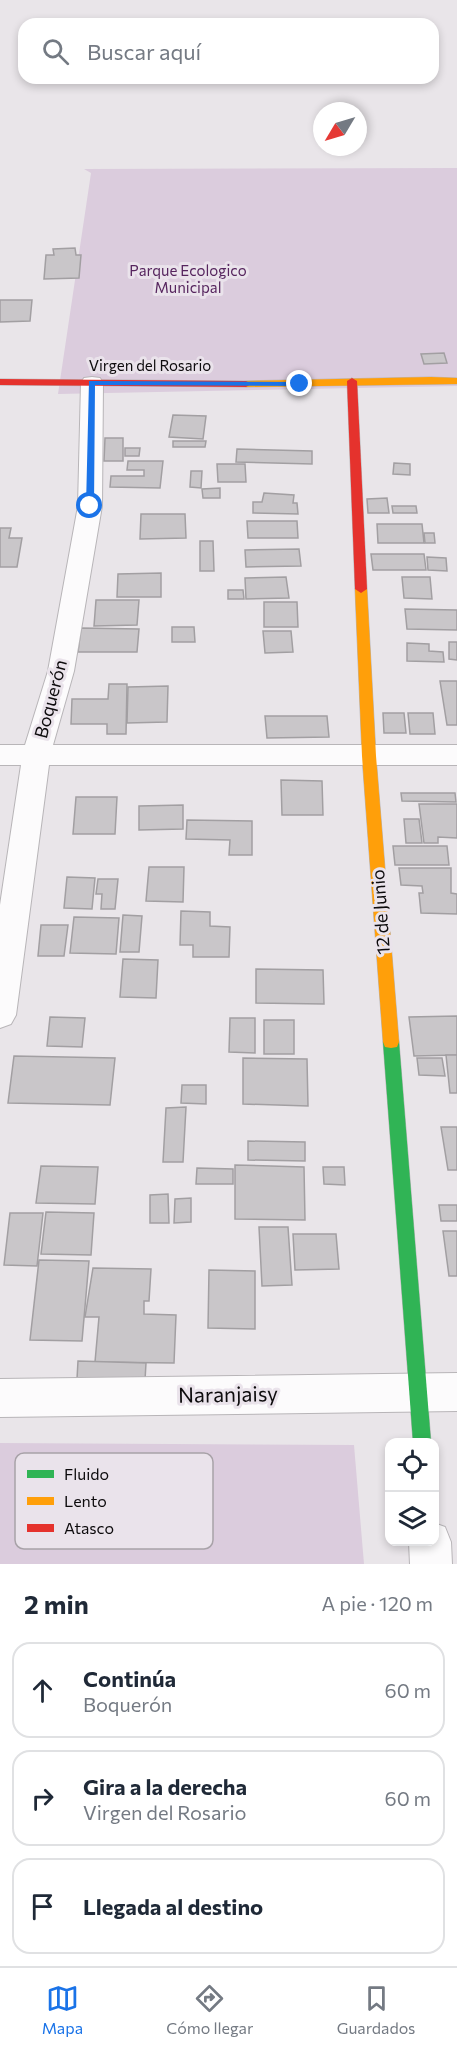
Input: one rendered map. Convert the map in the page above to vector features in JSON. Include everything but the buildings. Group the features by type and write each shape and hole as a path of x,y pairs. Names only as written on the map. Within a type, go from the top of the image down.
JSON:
{"street":[{"path":"351,385 400,379 457,381"},
{"name":"Virgen del Rosario","path":"0,382 351,385"},
{"name":"Boquerón","path":"0,1015 36,756 61,671 90,506 92,382"},
{"path":"351,385 457,394"},
{"name":"12 de Junio","path":"351,385 369,756 422,1438"},
{"path":"0,755 457,755"},
{"name":"Naranjaisy","path":"0,1398 457,1392"},
{"path":"430,1546 432,1564"}],"green space":[{"name":"Parque Ecologico Municipal","path":"457,168 457,386 58,394 91,173 84,169"},
{"path":"0,1443 354,1445 364,1564 0,1564"}],"traffic: fast":[{"path":"391,1042 422,1438"}],"traffic: slow":[{"path":"246,384 457,381"},
{"path":"361,589 369,756 391,1042"}],"traffic: jam":[{"path":"352,381 361,589"},
{"path":"0,382 246,384"}],"route":[{"path":"90,506 92,382 300,384"}]}
